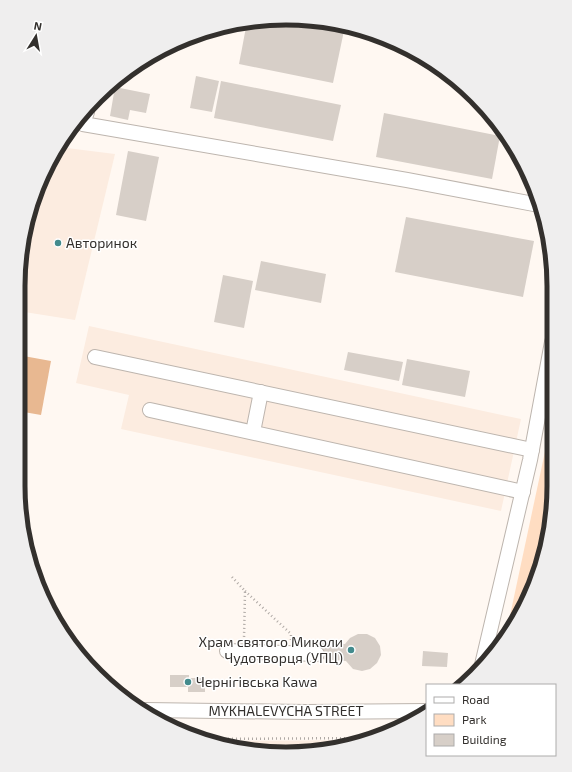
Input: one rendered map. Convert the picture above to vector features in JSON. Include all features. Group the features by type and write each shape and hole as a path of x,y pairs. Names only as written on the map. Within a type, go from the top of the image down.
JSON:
{"street":[{"path":"84,121 83,124 407,180 534,204"},
{"path":"95,357 532,450"},
{"path":"484,655 523,492 547,369"},
{"path":"253,432 261,392"},
{"path":"150,410 523,492"},
{"path":"226,651 317,654"},
{"name":"MYKHALEVYCHA STREET","path":"152,710 290,712 418,711"}],"path":[{"path":"232,577 291,634 291,653"},
{"path":"244,651 245,591"},
{"path":"222,739 353,738"}],"shaded area":[{"name":"Авторинок","path":"65,148 115,154 75,320 25,312 27,252 34,218 45,186"},
{"path":"89,326 521,419 501,511 121,429 129,395 76,383"},
{"path":"25,356 51,361 41,415 25,412"},
{"path":"345,740 320,745 286,747 252,745 230,741"}],"green space":[{"path":"547,442 547,486 545,520 542,537 527,586 509,621"}],"building":[{"path":"286,25 320,27 344,32 333,83 239,64 246,28"},
{"path":"196,76 219,81 212,112 190,108"},
{"path":"221,81 341,105 333,141 214,118"},
{"path":"117,87 150,94 146,113 130,110 128,120 110,116 115,90"},
{"path":"384,113 500,137 492,179 376,157"},
{"path":"128,151 159,157 146,221 116,215"},
{"path":"406,217 534,241 523,297 395,272"},
{"path":"261,261 326,274 321,303 255,290"},
{"path":"223,275 253,281 244,328 214,322"},
{"path":"348,352 403,362 399,381 344,370"},
{"path":"407,359 470,371 465,397 402,385"},
{"name":"Храм святого Миколи Чудотворця (УПЦ)","path":"358,634 367,634 375,638 380,646 381,655 377,663 370,669 362,671 353,669 346,661 320,659 322,642 345,644 350,638"},
{"path":"423,651 448,653 447,667 422,666"},
{"name":"Чернігівська Kawa","path":"170,675 189,675 189,678 205,678 205,692 188,692 188,687 170,687"}],"place":[{"name":"Авторинок","path":"58,243"},
{"name":"Храм святого Миколи Чудотворця (УПЦ)","path":"351,650"},
{"name":"Чернігівська Kawa","path":"188,682"}]}
